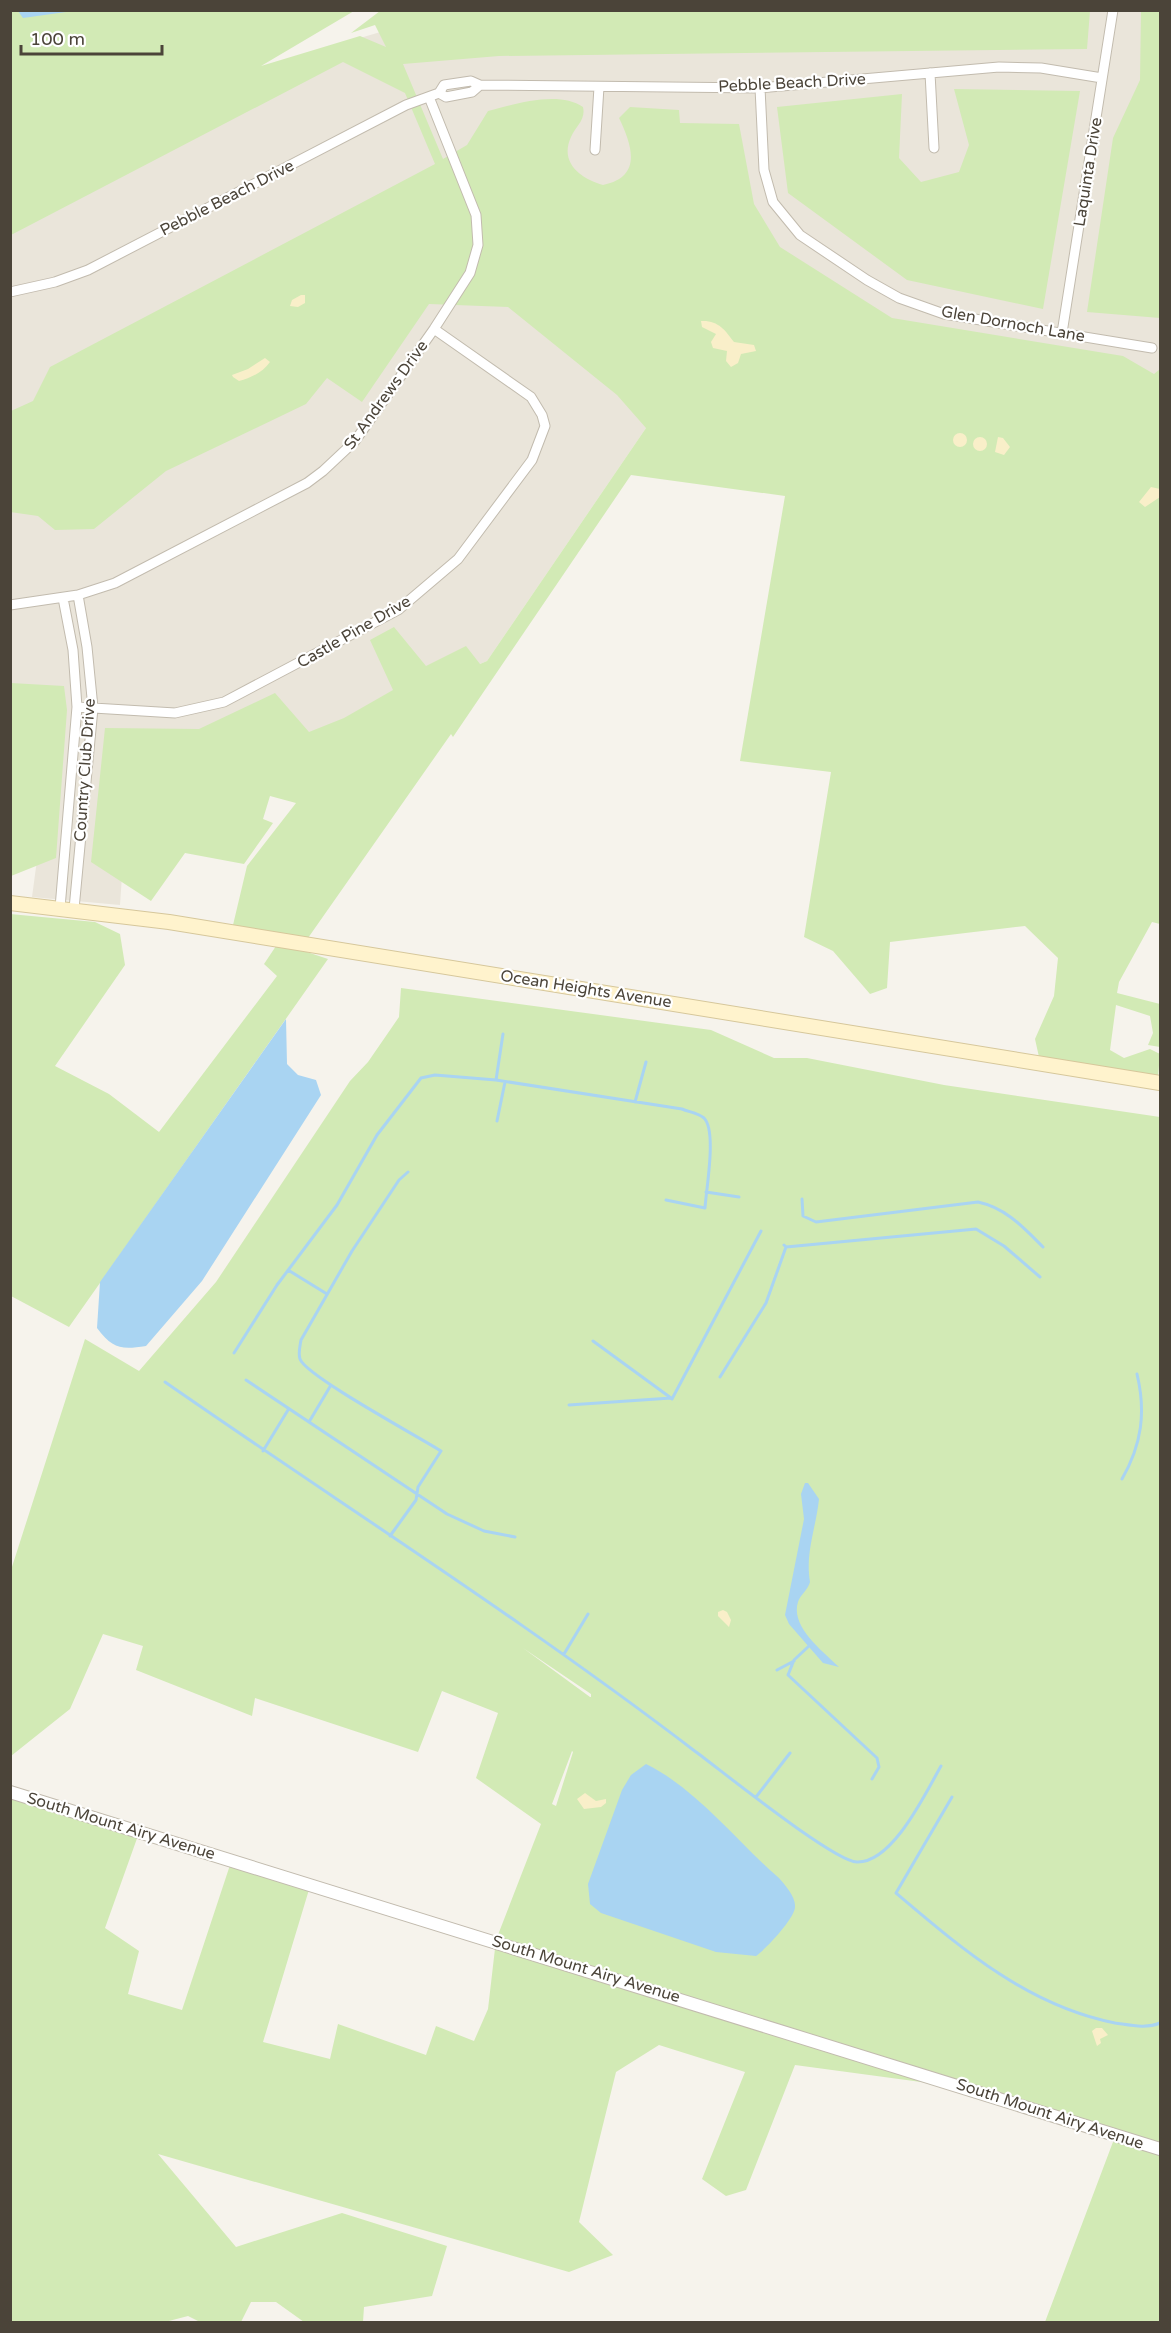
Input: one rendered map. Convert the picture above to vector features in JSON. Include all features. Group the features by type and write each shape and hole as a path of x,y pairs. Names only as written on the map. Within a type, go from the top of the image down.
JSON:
{"main road":[{"name":"Ocean Heights Avenue","path":"10,903 67,908 510,976 1161,1083"}],"street":[{"name":"Laquinta Drive","path":"1062,333 1113,10"},
{"name":"Pebble Beach Drive","path":"10,292 55,282 88,270 406,105 439,93 446,97 472,92 480,85 760,88 1018,67 1102,78"},
{"path":"930,73 934,148"},
{"path":"595,150 598,87"},
{"name":"Glen Dornoch Lane","path":"760,88 766,183 778,212 800,235 878,287 912,304 959,316 1152,348"},
{"name":"St Andrews Drive","path":"10,605 78,596 115,583 165,559 315,477 355,441 434,329 470,273 476,257 478,229 470,197 429,97"},
{"name":"Castle Pine Drive","path":"77,707 175,713 199,709 230,699 398,610 446,572 469,547 532,460 543,436 544,426 542,415 531,396 434,329"},
{"name":"Country Club Drive","path":"67,908 93,708 87,647 78,596"},
{"name":"Country Club Drive","path":"63,598 73,650 77,707 67,908"},
{"name":"South Mount Airy Avenue","path":"10,1792 1161,2149"}],"shaded area":[{"path":"420,11 1160,11 1160,424 751,294 646,428 487,661 299,741 132,729 120,905 32,897 60,690 11,686 10,207 289,59 421,20"}],"green space":[{"path":"11,11 354,11 261,66 360,36 386,47 375,25 351,33 380,11 1090,11 1087,49 499,56 403,64 443,159 467,145 488,111 536,100 562,99 583,107 583,116 568,146 568,155 570,162 580,174 603,185 616,181 629,167 631,159 628,139 619,118 630,107 679,110 680,123 739,124 754,204 780,247 892,318 1123,356 1154,374 1160,369 1160,924 1152,922 1119,982 1117,993 1160,1004 1160,1047 1148,1045 1153,1033 1150,1016 1116,1005 1110,1050 1124,1058 1150,1049 1160,1054 1158,1077 1039,1057 1035,1039 1054,996 1058,958 1025,926 890,942 887,988 870,994 833,951 804,937 831,772 740,761 785,496 631,475 453,737 451,734 308,938 233,925 247,866 296,803 270,796 263,819 273,823 244,864 185,853 151,901 91,862 105,728 199,729 275,693 309,732 344,718 393,690 370,640 394,627 426,666 466,646 480,664 487,661 646,428 617,395 508,307 429,304 362,402 327,378 306,404 166,471 94,529 55,530 38,516 10,512 11,411 33,401 50,367 435,164 405,93 343,62 11,235"},
{"path":"1141,11 1160,11 1160,318 1087,312 1113,138 1140,80"},
{"path":"954,89 1080,91 1043,309 907,280 788,193 777,107 902,94 899,158 921,182 959,172 969,145"},
{"path":"11,683 64,686 67,710 56,858 11,876"},
{"path":"10,914 95,922 120,934 125,965 55,1066 109,1094 159,1132 277,976 264,964 276,946 328,959 69,1327 11,1296"},
{"path":"401,988 711,1030 774,1058 807,1058 944,1085 1160,1117 1160,2322 1045,2322 1116,2134 973,2089 795,2065 746,2190 726,2196 702,2179 745,2072 659,2045 616,2072 579,2222 613,2255 569,2272 158,2154 236,2247 342,2213 447,2246 432,2296 364,2307 363,2322 304,2322 276,2302 251,2302 241,2322 200,2322 188,2316 165,2322 11,2322 11,1792 140,1830 105,1928 139,1951 128,1994 182,2010 232,1859 311,1883 263,2042 330,2059 338,2024 426,2055 436,2026 474,2041 488,2009 496,1940 541,1824 476,1778 498,1713 442,1691 418,1752 255,1698 252,1716 136,1670 143,1646 103,1634 70,1709 11,1756 11,1570 85,1339 139,1371 216,1282 350,1081 368,1062 399,1017","holes":["523,1648 591,1694 591,1697 590,1697","573,1752 556,1806 552,1804"]}],"sand":[{"path":"305,295 305,303 298,307 290,306 292,300"},
{"path":"701,321 717,324 734,342 754,345 756,351 741,354 738,363 731,367 726,361 727,351 713,348 711,342 716,334 702,327"},
{"path":"265,358 270,362 256,374 239,381 233,377 232,375 248,369"},
{"path":"957,433 963,433 967,440 963,447 957,447 953,443 953,437"},
{"path":"977,437 983,437 987,444 983,451 977,451 973,447 973,441"},
{"path":"998,437 1003,438 1010,447 1004,455 995,452"},
{"path":"1151,487 1160,489 1160,497 1145,507 1139,502"},
{"path":"723,1610 727,1612 731,1620 729,1627 718,1616 718,1612"},
{"path":"585,1793 596,1801 606,1799 606,1803 601,1807 584,1809 577,1799"},
{"path":"1102,2028 1108,2035 1100,2039 1101,2043 1097,2046 1092,2031"}],"water":[{"path":"18,11 73,11 23,18"},
{"path":"286,1019 287,1064 298,1075 316,1080 321,1095 202,1281 146,1346 124,1348 113,1344 97,1328 100,1282"},
{"path":"805,1483 808,1483 819,1499 810,1551 810,1582 799,1599 797,1611 799,1621 810,1638 839,1667 823,1663 789,1624 785,1615 804,1519 801,1494"},
{"path":"646,1764 682,1787 716,1816 779,1878 792,1895 795,1903 794,1912 785,1926 756,1956 716,1952 601,1913 590,1904 588,1884 622,1790 631,1775"}],"waterway":[{"path":"496,1080 503,1034"},
{"path":"635,1102 646,1062"},
{"path":"234,1353 277,1285 337,1205 377,1135 421,1078 435,1075 496,1080 682,1109 699,1115 708,1125 710,1135 705,1208 666,1200"},
{"path":"497,1121 505,1082"},
{"path":"390,1536 416,1500 418,1487 441,1451 321,1379 300,1359 299,1352 301,1340 352,1251 399,1180 408,1172"},
{"path":"706,1192 739,1197"},
{"path":"802,1199 803,1216 816,1222 978,1202 1006,1214 1043,1247"},
{"path":"786,1247 976,1229 1004,1246 1040,1277"},
{"path":"672,1399 761,1231"},
{"path":"720,1377 766,1303 786,1247 784,1245"},
{"path":"288,1270 327,1294"},
{"path":"593,1341 671,1398"},
{"path":"1122,1479 1134,1453 1140,1428 1141,1402 1137,1374"},
{"path":"246,1380 447,1514 484,1531 515,1537"},
{"path":"165,1382 566,1656 777,1814 844,1858 857,1862 870,1859 883,1851 907,1824 941,1766"},
{"path":"309,1422 331,1385"},
{"path":"569,1405 671,1398"},
{"path":"263,1451 288,1410"},
{"path":"564,1654 588,1614"},
{"path":"809,1646 794,1660 788,1675 877,1758 879,1767 872,1779"},
{"path":"777,1670 794,1661"},
{"path":"756,1797 790,1753"},
{"path":"952,1797 896,1893 946,1935 998,1973 1053,2003 1083,2015 1115,2023 1144,2026 1160,2023"}]}
